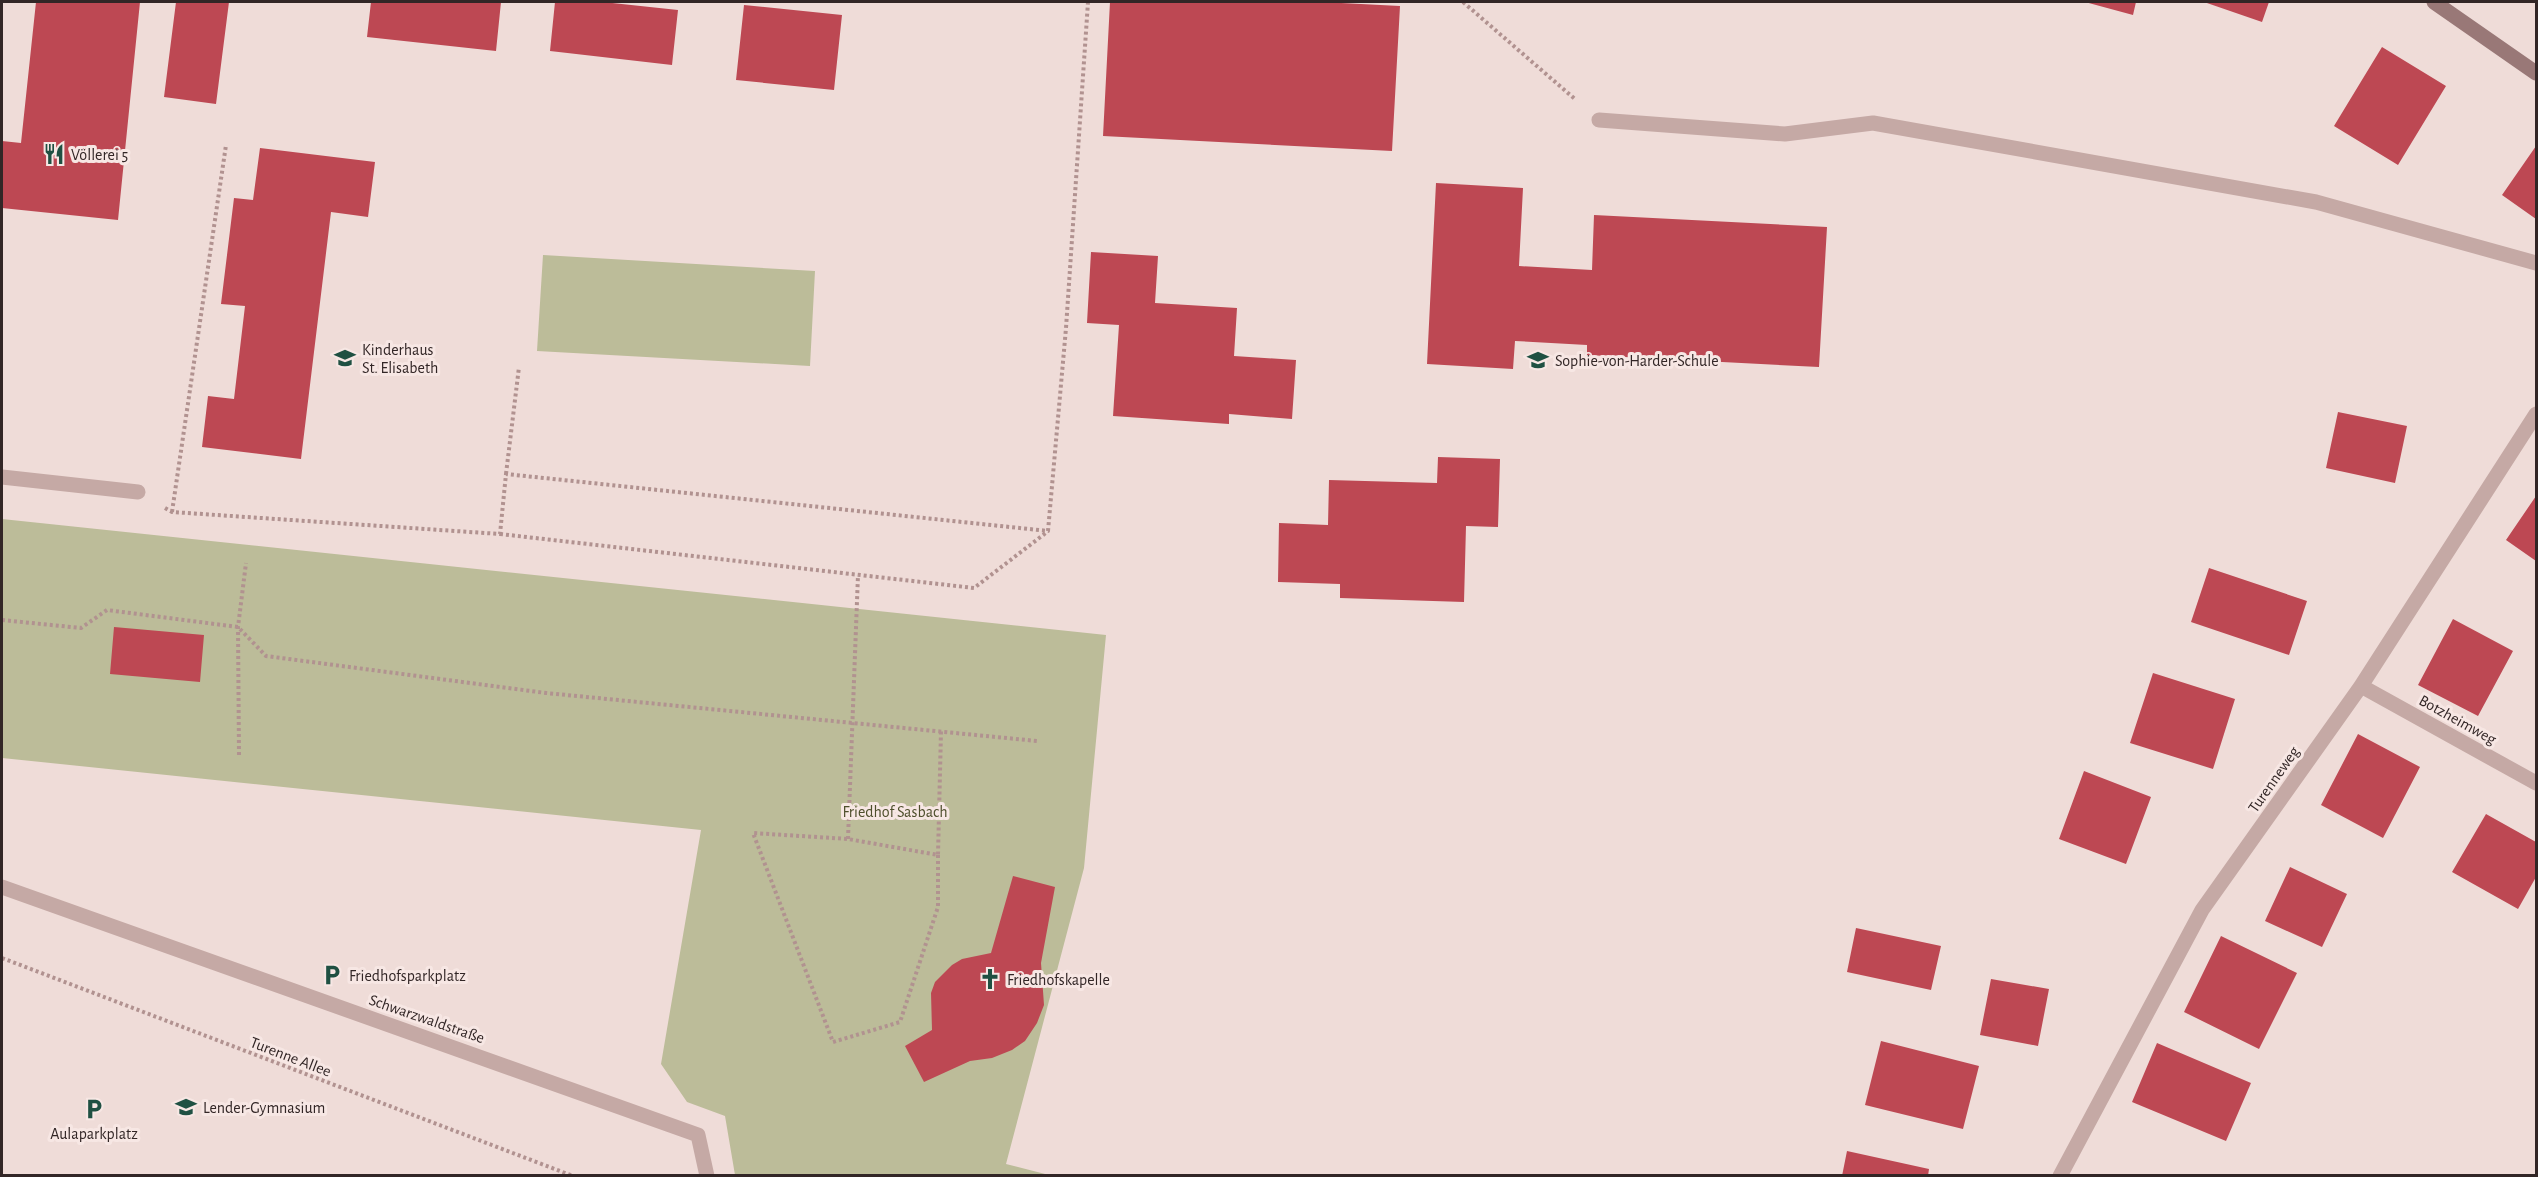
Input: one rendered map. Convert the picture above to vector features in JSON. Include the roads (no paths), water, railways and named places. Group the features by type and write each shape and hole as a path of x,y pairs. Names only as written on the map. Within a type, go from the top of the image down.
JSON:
{"street":[{"path":"2434,2 2536,73"},
{"path":"1599,120 1785,134 1873,123 2316,202 2536,263"},
{"name":"Turenneweg","path":"2060,1176 2202,910 2361,686 2536,414"},
{"path":"2,477 138,492"},
{"name":"Botzheimweg","path":"2361,686 2536,783"},
{"name":"Schwarzwaldstraße","path":"2,887 698,1135 707,1176"}],"place":[{"name":"Völlerei 5","path":"54,154"},
{"name":"Kinderhaus St. Elisabeth","path":"345,358"},
{"name":"Sophie-von-Harder-Schule","path":"1538,360"},
{"name":"Friedhofsparkplatz","path":"332,975"},
{"name":"Friedhofskapelle","path":"990,979"},
{"name":"Lender-Gymnasium","path":"186,1107"},
{"name":"Aulaparkplatz","path":"94,1109"}],"park label":[{"name":"Friedhof Sasbach","path":"895,811"}]}
